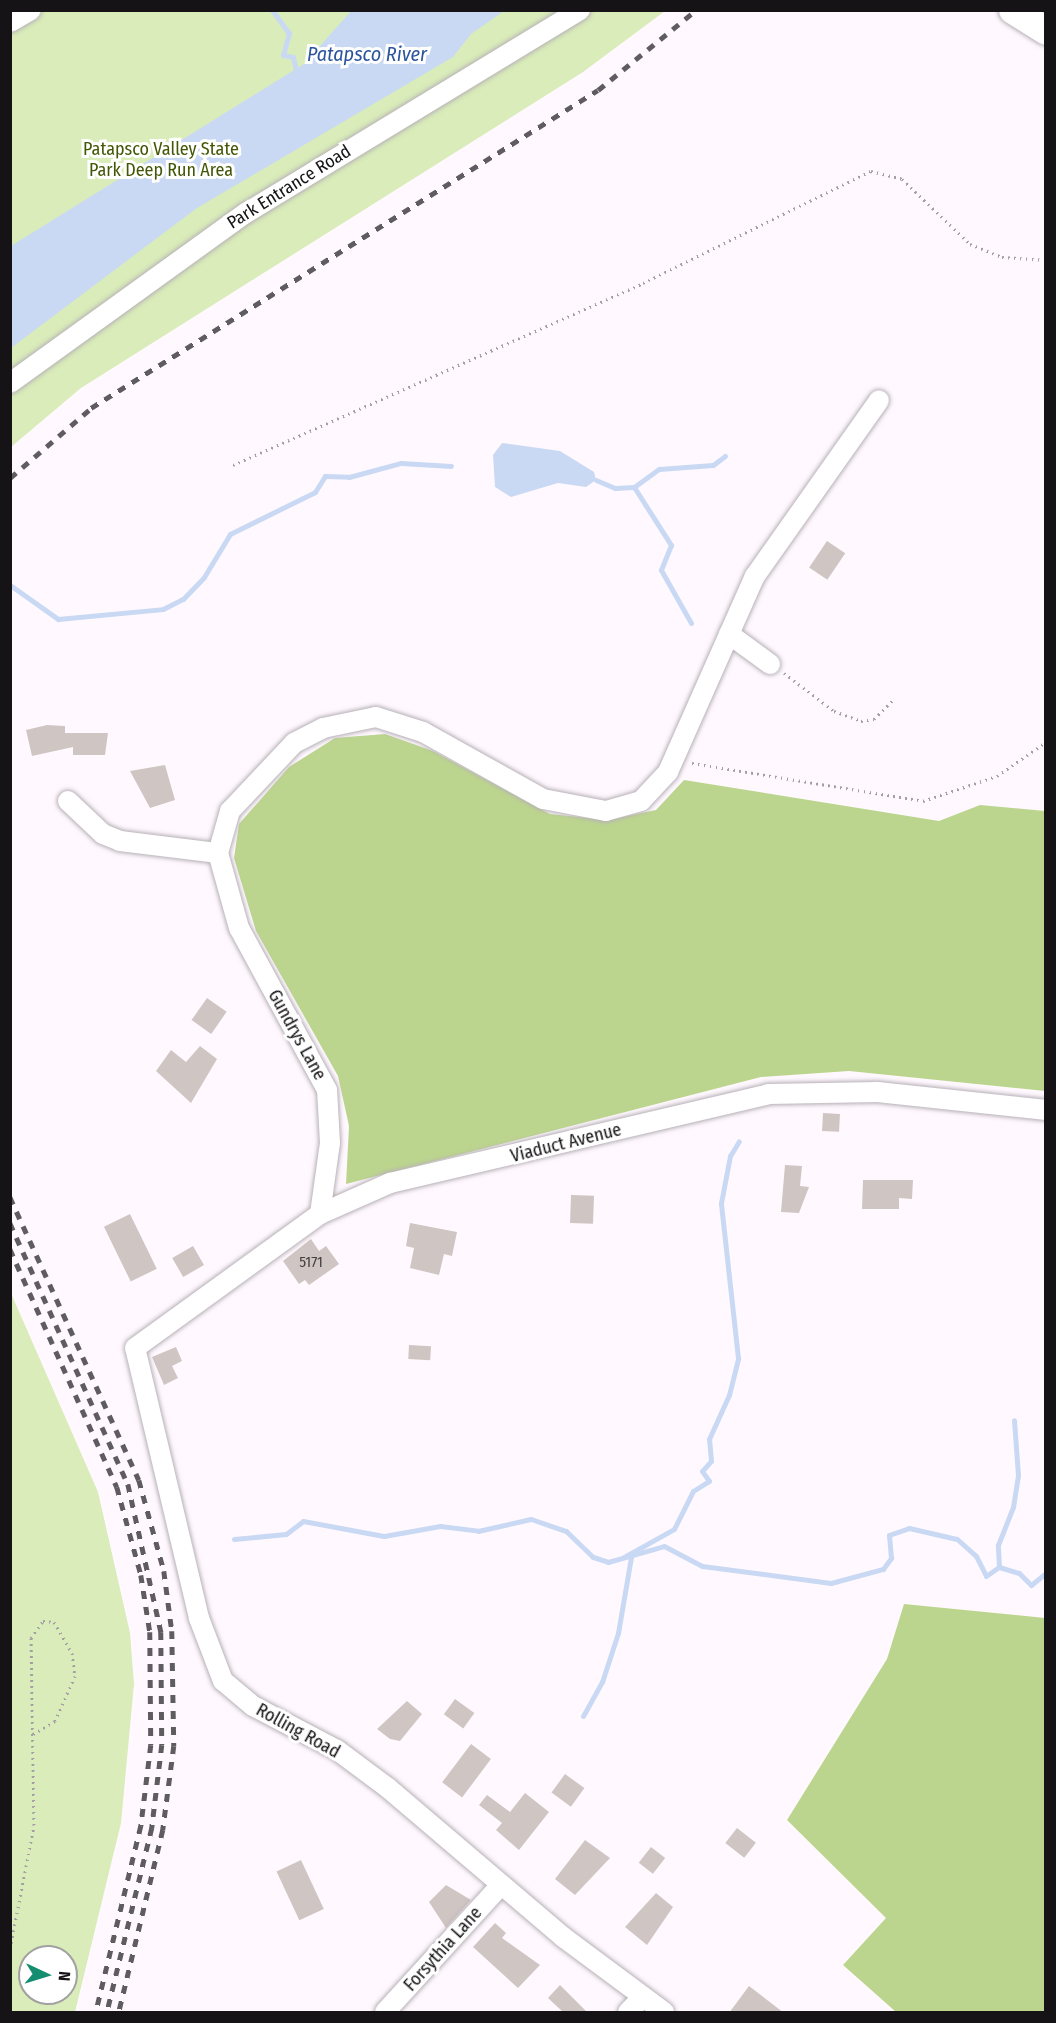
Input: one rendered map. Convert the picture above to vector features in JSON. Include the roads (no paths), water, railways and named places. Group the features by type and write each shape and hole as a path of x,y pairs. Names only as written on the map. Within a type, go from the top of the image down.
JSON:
{"highway":[{"path":"1012,10 1046,31"}],"street":[{"path":"10,22 31,10"},
{"name":"Park Entrance Road","path":"10,383 246,213 580,10"},
{"path":"68,801 103,834 120,841 218,859 230,812 274,760 322,728 353,719 375,717 423,732 543,799 571,806 627,809 668,772 755,576 879,400"},
{"path":"729,634 770,664"},
{"name":"Gundrys Lane","path":"218,859 239,928 327,1090 330,1143 320,1214"},
{"name":"Viaduct Avenue","path":"135,1348 320,1214 390,1183 768,1094 878,1092 1046,1110"},
{"name":"Rolling Road","path":"135,1348 202,1628 223,1681 253,1706 337,1750 501,1885 664,2013"},
{"name":"Forsythia Lane","path":"385,2013 501,1885"},
{"path":"628,2013 642,1998"}],"water":[{"name":"Patapsco River","path":"351,11 504,11 471,34 453,57 197,208 11,348 11,246 304,64"},
{"path":"502,443 560,451 594,472 596,480 586,487 558,483 511,497 495,487 493,455"}],"waterway":[{"path":"272,10 289,33 283,55 293,57 297,74"},
{"path":"596,480 615,488 634,487 659,469 713,465 725,456"},
{"path":"10,585 58,619 163,609 183,599 204,577 230,534 315,492 325,476 349,477 401,463 451,466"},
{"path":"634,487 671,545 661,570 691,623"},
{"path":"624,1557 674,1529 693,1491 709,1481 702,1471 711,1461 709,1439 729,1395 738,1358 721,1203 730,1156 739,1141"},
{"path":"999,1567 998,1545 1013,1507 1018,1475 1014,1420"},
{"path":"234,1539 286,1534 303,1521 384,1536 440,1526 478,1531 531,1519 566,1531 593,1557 608,1562 664,1546 702,1566 831,1583 883,1569 891,1558 889,1535 909,1528 957,1539 976,1556 986,1576 999,1567"},
{"path":"583,1716 602,1682 618,1633 631,1557"},
{"path":"999,1567 1019,1573 1031,1585 1046,1573"}],"railway":[{"path":"10,478 91,408 598,90 696,10"},
{"path":"10,1197 139,1480 164,1571 172,1631 174,1746 163,1830 119,2012"},
{"path":"10,1223 128,1484 161,1632 162,1745 152,1828 107,2012"},
{"path":"10,1249 117,1487 141,1575 150,1632 151,1745 141,1826 96,2012"}],"park label":[{"name":"Patapsco Valley State Park Deep Run Area","path":"161,160"}]}
